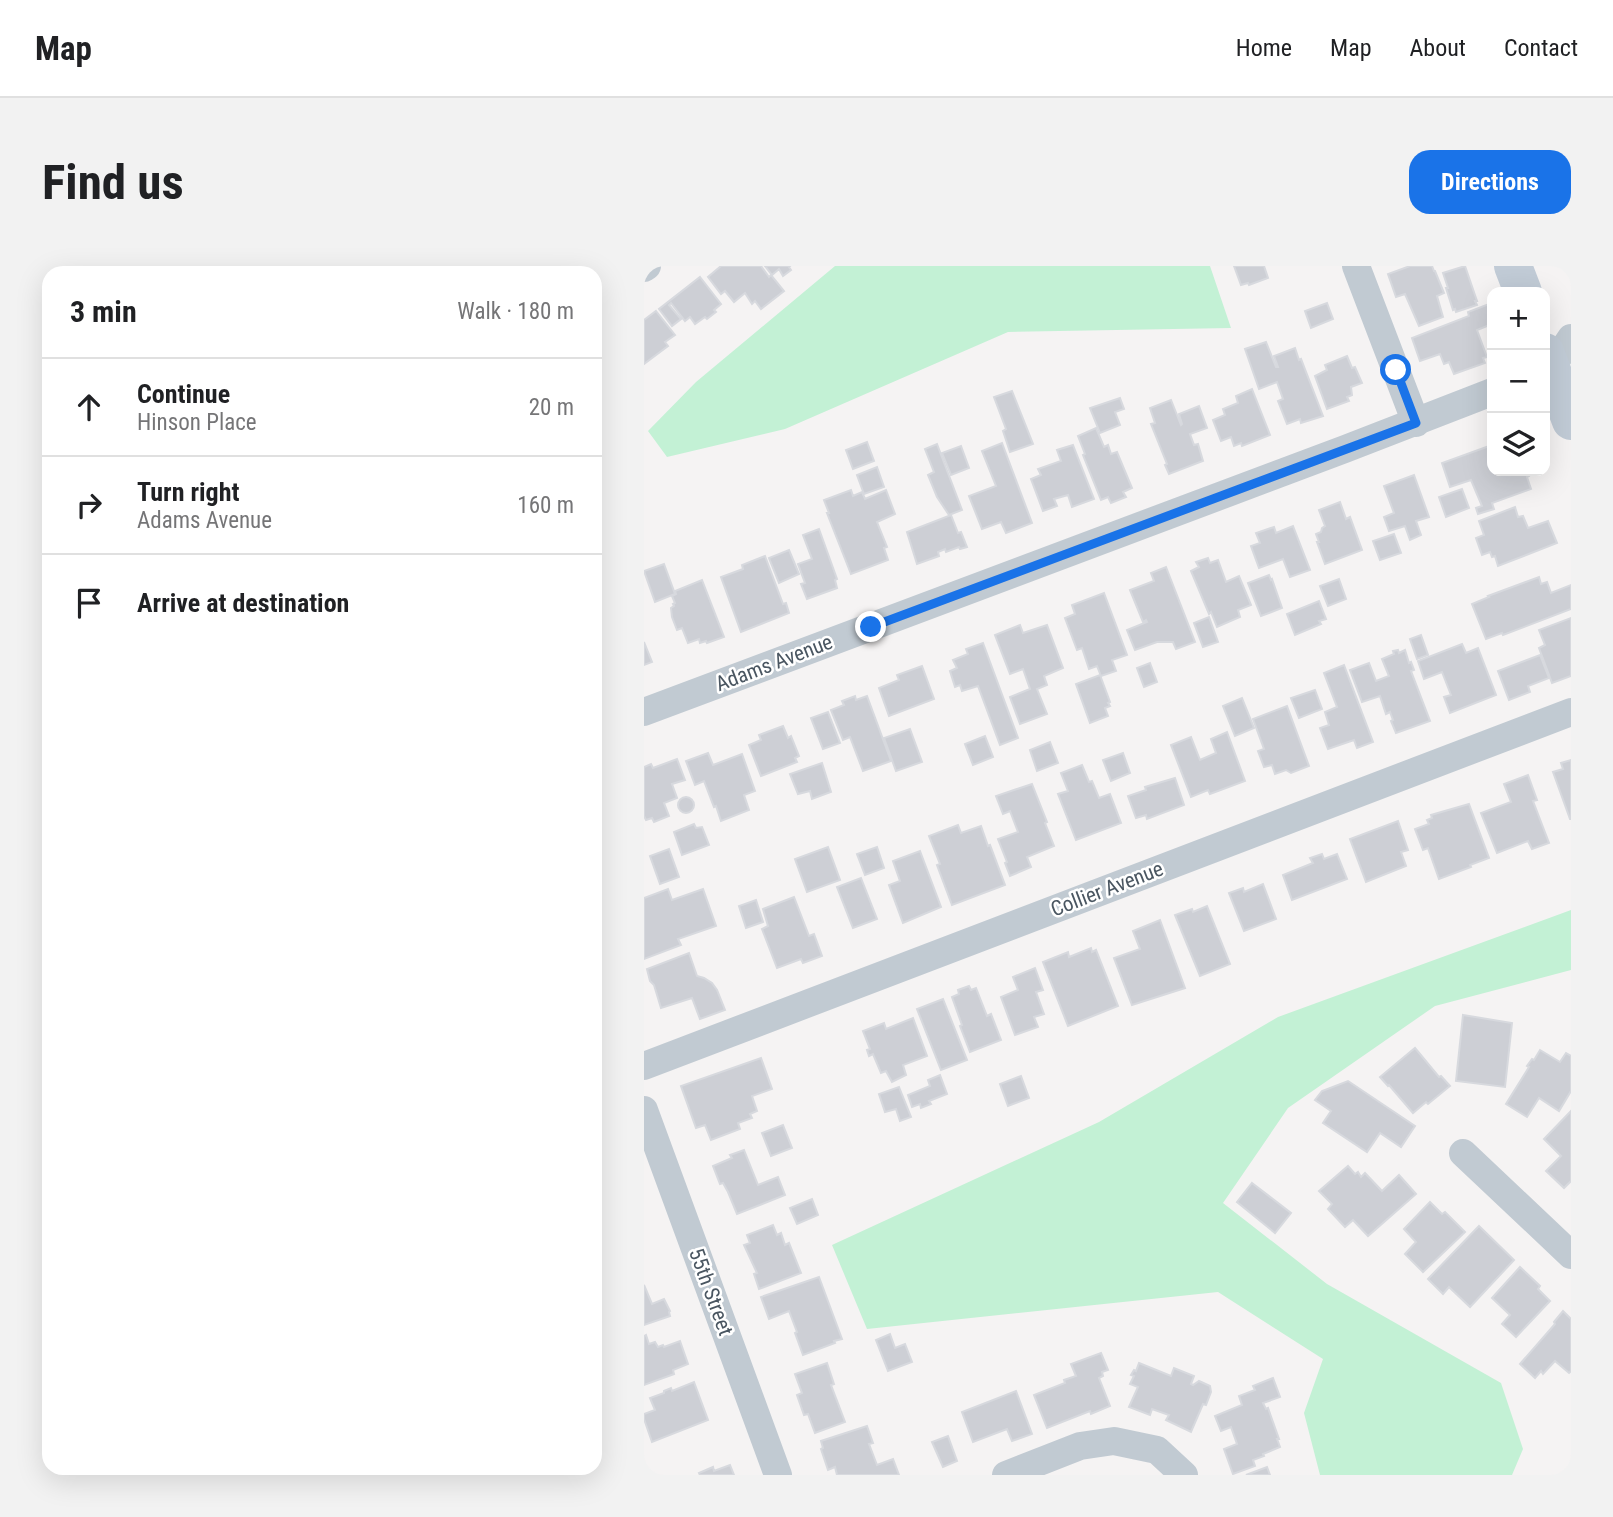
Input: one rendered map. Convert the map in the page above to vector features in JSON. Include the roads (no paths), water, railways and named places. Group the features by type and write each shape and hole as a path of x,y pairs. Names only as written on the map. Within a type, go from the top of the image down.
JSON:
{"street":[{"path":"1356,266 1416,423"},
{"path":"1513,266 1521,287"},
{"path":"1553,357 1571,421"},
{"name":"Adams Avenue","path":"644,712 1487,394"},
{"name":"Collier Avenue","path":"644,1066 1571,712"},
{"name":"55th Street","path":"644,1110 778,1475"},
{"path":"1463,1153 1571,1255"},
{"path":"1006,1475 1080,1447 1114,1441 1157,1450 1184,1475"}]}
